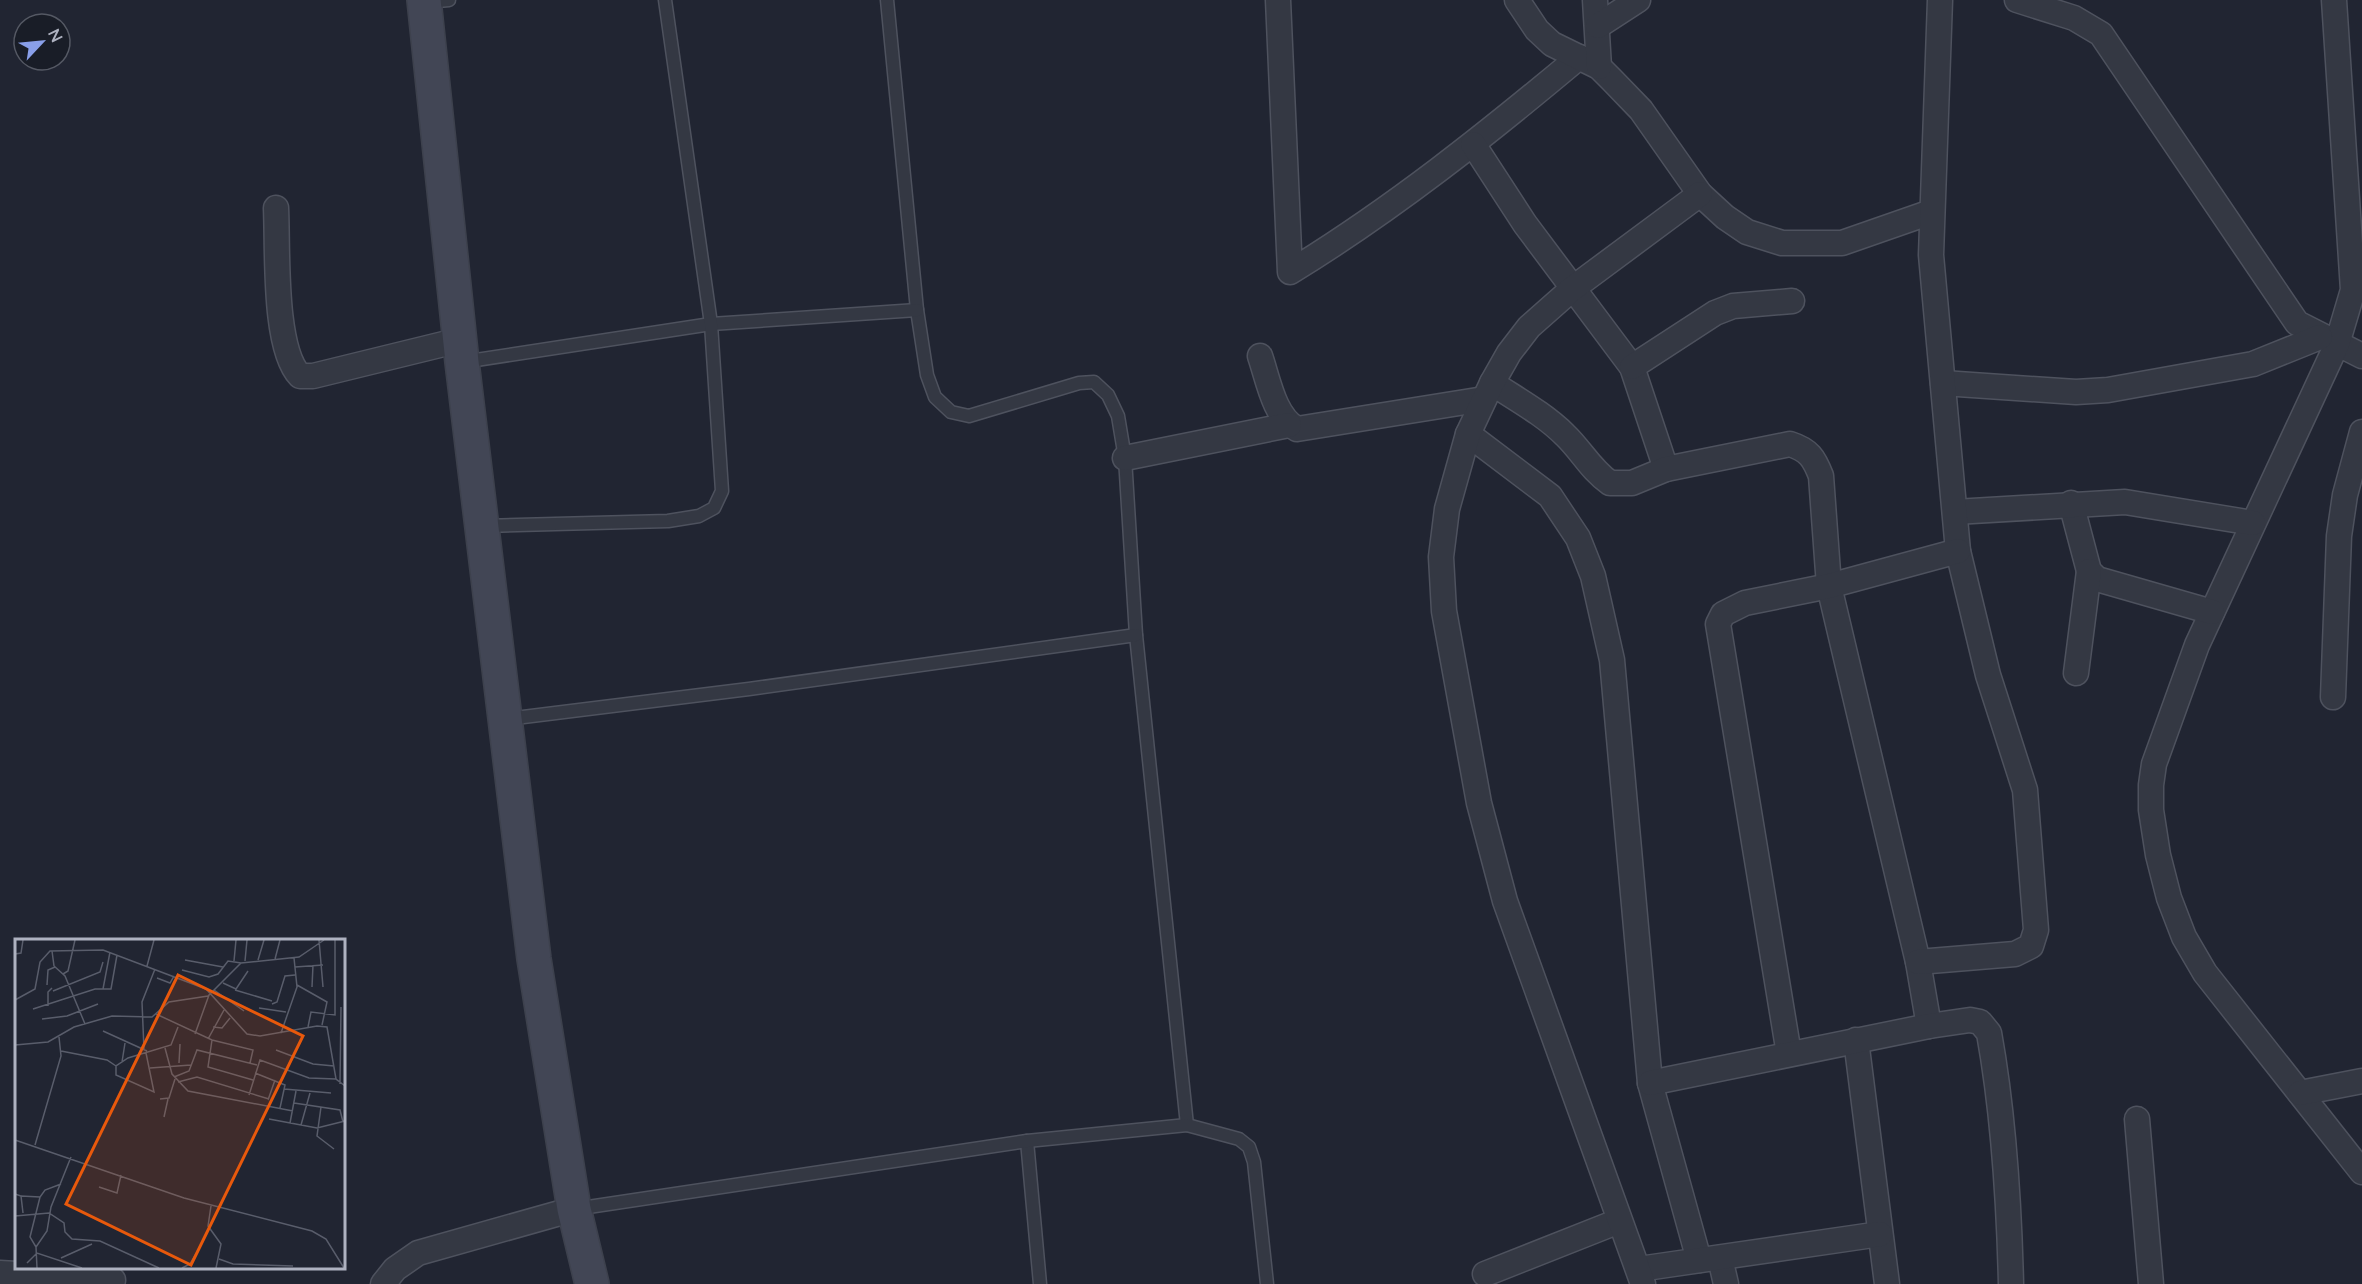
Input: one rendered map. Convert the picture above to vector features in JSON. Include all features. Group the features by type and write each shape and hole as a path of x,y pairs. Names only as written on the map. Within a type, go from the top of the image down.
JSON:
{"street":[{"path":"1278,0 1290,272 1353,233 1589,62 1598,26 1595,0"},
{"path":"1517,0 1537,30 1552,44 1589,62 1641,110 1700,194 1725,217 1747,232 1782,243 1842,243 1931,212"},
{"path":"1598,26 1638,0"},
{"path":"1918,962 2015,954 2031,946 2036,930 2025,789 1988,675 1958,551 1931,255 1940,0"},
{"path":"2017,0 2074,18 2101,34 2297,323 2362,356"},
{"path":"2334,0 2353,290 2328,340 2253,523 2197,645 2154,764 2151,810 2158,855 2169,898 2184,937 2205,973 2362,1172"},
{"path":"432,1 461,351 504,719 534,959 574,1209 592,1284"},
{"path":"1473,144 1524,224 1632,367 1666,469"},
{"path":"1700,194 1572,289 1529,327 1488,391 1468,434 1447,509 1440,557 1444,611 1479,803 1504,901 1641,1277 1709,1259 1880,1234"},
{"path":"276,208 282,335 293,368 300,376 313,376 461,351"},
{"path":"1632,367 1715,313 1733,306 1791,301"},
{"path":"1942,383 2076,392 2108,390 2253,364 2328,340"},
{"path":"1260,356 1275,400 1289,425 1297,429 1488,391 1552,423 1575,445 1590,466 1610,483 1632,483 1666,469 1790,444 1804,448 1815,459 1821,476 1829,586 1918,962 1929,1026"},
{"path":"1125,458 1289,425"},
{"path":"2333,697 2339,536 2345,495 2362,432"},
{"path":"1468,434 1550,496 1578,538 1593,576 1612,660 1650,1083 1709,1259 1726,1284"},
{"path":"1955,512 2071,503 2150,504 2253,523"},
{"path":"2071,503 2089,572 2076,673"},
{"path":"1789,1054 1718,624 1724,614 1745,603 1829,586 1958,551"},
{"path":"2089,572 2105,584 2212,612"},
{"path":"1650,1083 1929,1026 1970,1020 1980,1022 1989,1033 2003,1124 2011,1284"},
{"path":"1856,1040 1887,1284"},
{"path":"2300,1093 2362,1081"},
{"path":"2137,1119 2151,1284"},
{"path":"383,1284 395,1269 418,1253 574,1209"},
{"path":"1485,1274 1619,1221"},
{"path":"0,1273 113,1280"}],"lane":[{"path":"483,526 668,521 699,516 714,508 722,491 711,324 665,0"},
{"path":"887,0 917,310 927,375 935,397 951,412 969,416 1079,383 1094,382 1108,394 1118,416 1125,458 1136,634 1187,1125"},
{"path":"461,351 711,324 917,310"},
{"path":"504,719 749,689 1136,634"},
{"path":"574,1209 1027,1141 1187,1125 1239,1139 1249,1147 1254,1162 1267,1284"},
{"path":"1027,1141 1040,1284"}]}
